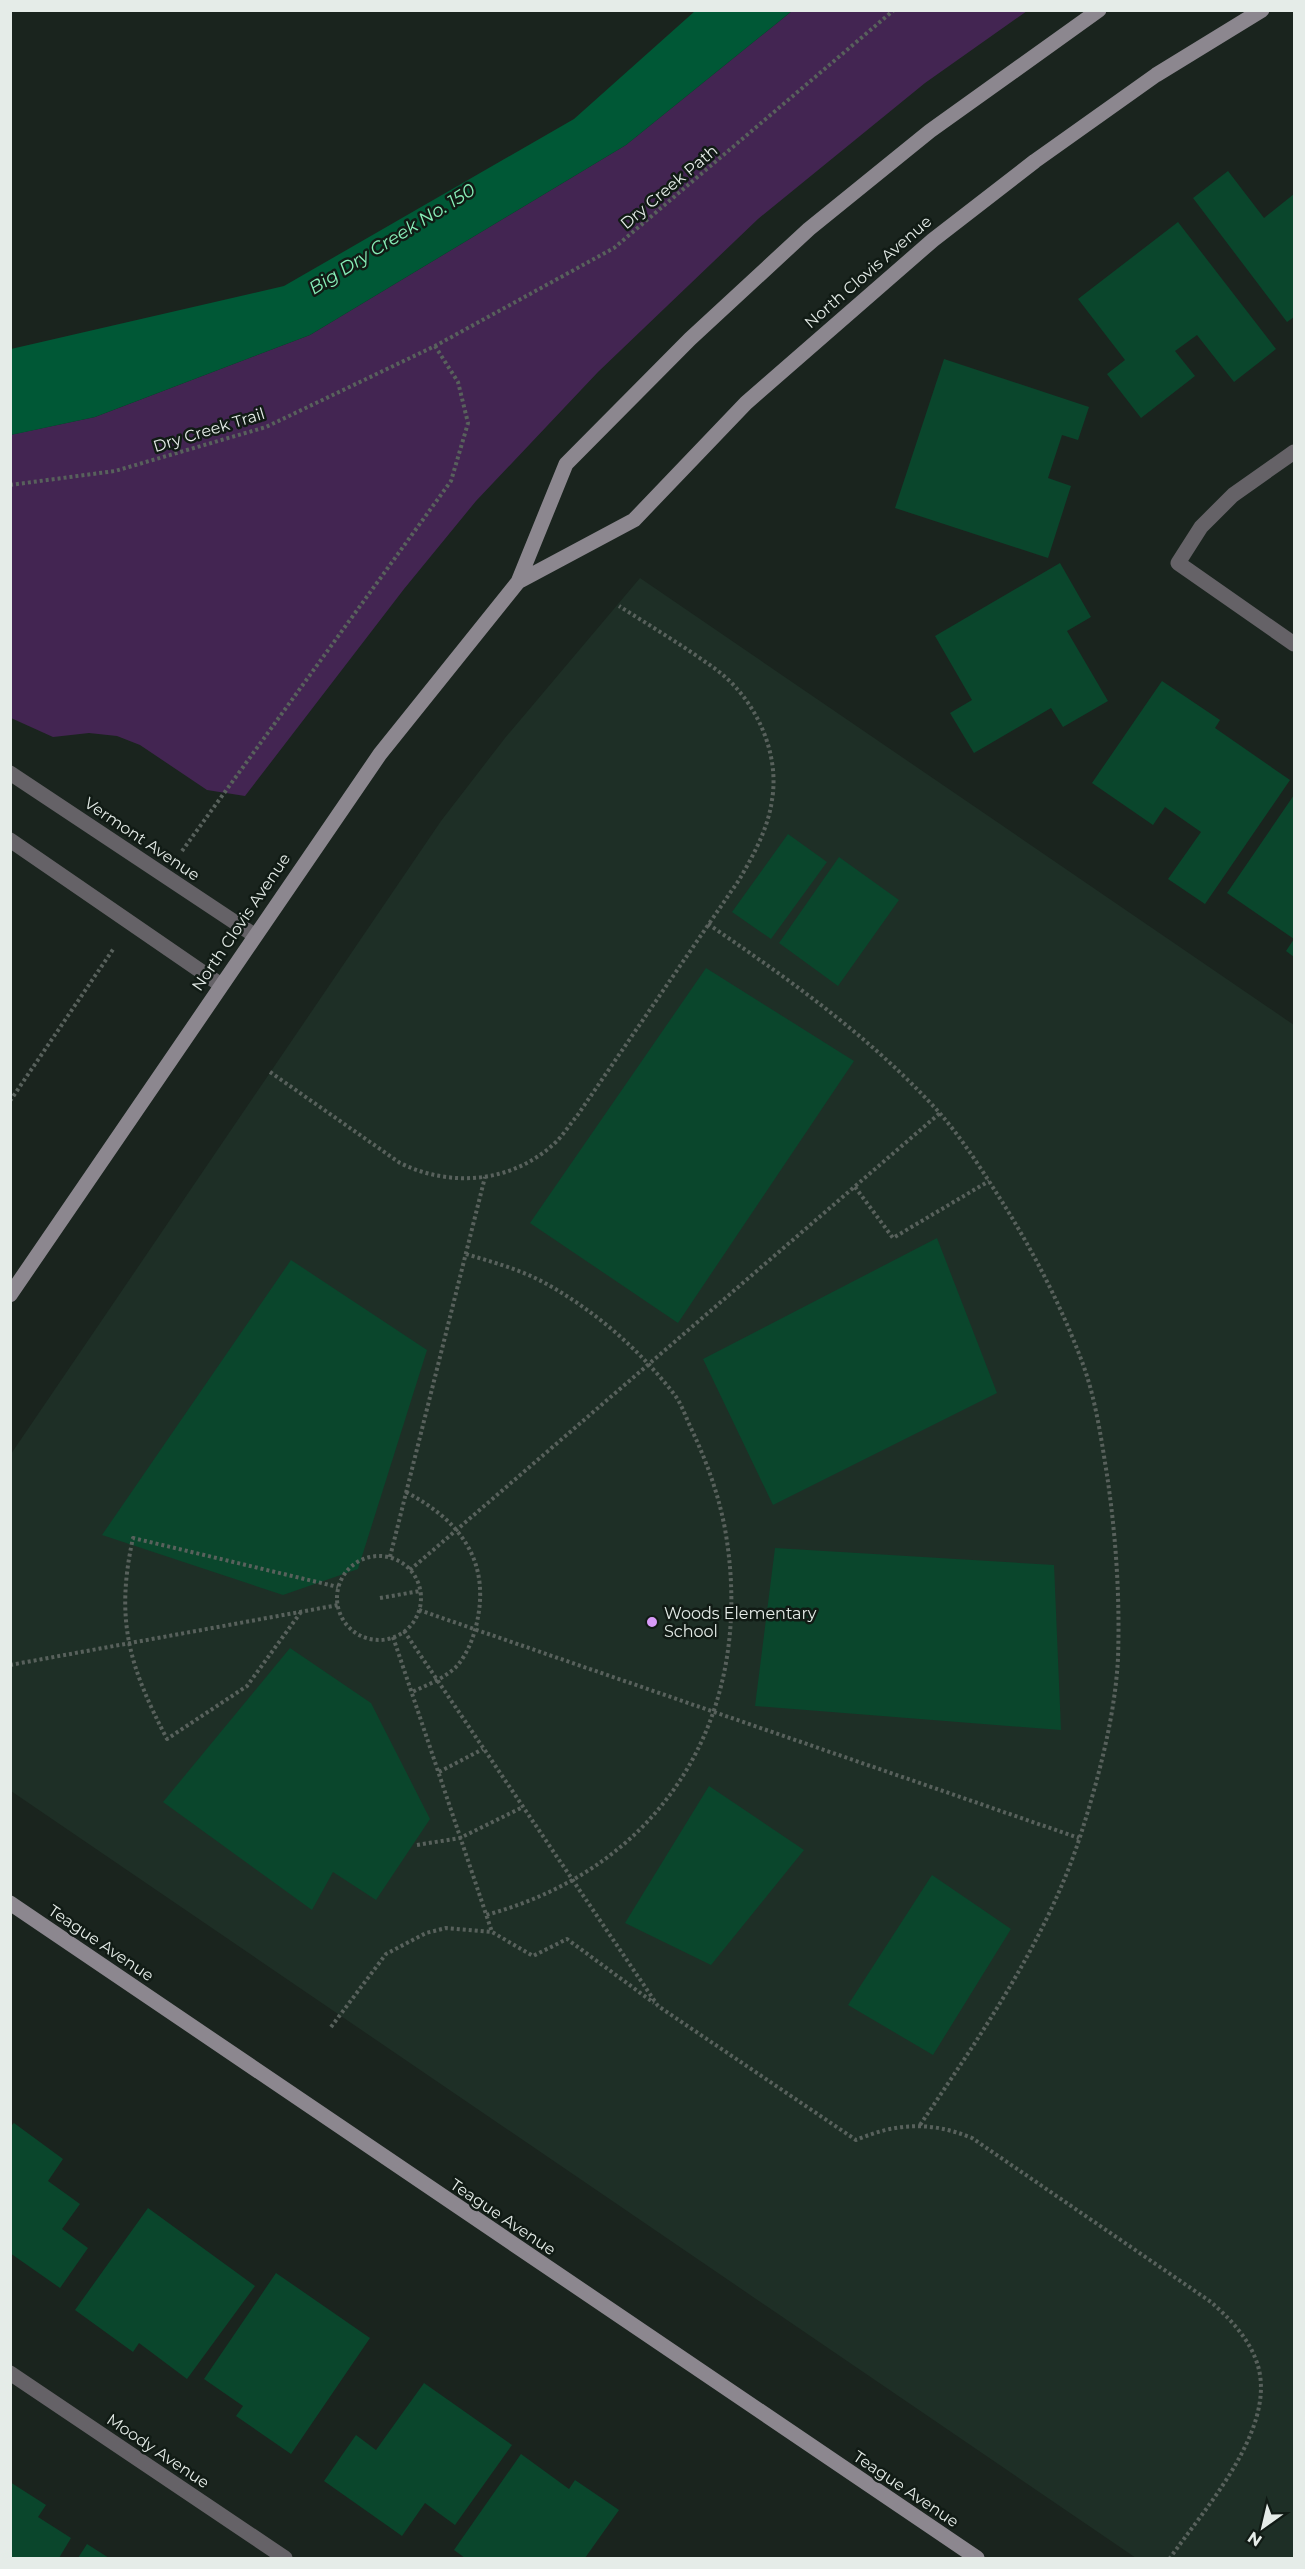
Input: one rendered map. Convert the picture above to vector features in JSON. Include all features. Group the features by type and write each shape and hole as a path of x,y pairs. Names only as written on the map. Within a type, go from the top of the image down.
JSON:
{"main road":[{"name":"North Clovis Avenue","path":"10,1295 380,754 518,582 566,464 690,339 809,229 930,131 1099,10"},
{"name":"North Clovis Avenue","path":"518,582 634,520 746,403 933,240 1035,161 1156,75 1262,10"},
{"name":"Teague Avenue","path":"10,1903 977,2559"}],"street":[{"path":"1294,452 1233,495 1201,527 1178,563 1294,644"},
{"name":"Vermont Avenue","path":"10,773 254,936"},
{"path":"10,840 221,985"},
{"name":"Moody Avenue","path":"10,2373 285,2559"}],"path":[{"name":"Dry Creek Path","path":"435,346 614,248 894,10"},
{"name":"Dry Creek Trail","path":"10,485 115,471 266,427 435,346"},
{"path":"164,875 451,481 468,423 458,382 435,346"},
{"path":"270,1072 400,1163 416,1171 450,1179 485,1177 536,1157 556,1142 577,1116 753,857 773,800 768,743 758,719 741,694 719,672 619,606"},
{"path":"10,1101 130,923"},
{"path":"708,924 828,1008 864,1038 940,1113 989,1181 1018,1228 1057,1300 1082,1362 1102,1441 1114,1519 1118,1588 1118,1661 1106,1738 1079,1838 1048,1914 1010,1985 967,2056 920,2125"},
{"path":"410,1570 940,1113"},
{"path":"390,1557 485,1177"},
{"path":"855,1187 894,1238 989,1181"},
{"path":"466,1254 509,1267 543,1282 621,1337 675,1396 715,1484 732,1580 733,1611 731,1644 713,1712 695,1756 662,1806 623,1846 573,1881 512,1908 486,1915"},
{"path":"406,1492 425,1502 456,1531 473,1556 480,1576 482,1593 476,1629 469,1646 456,1666 437,1681 412,1692"},
{"path":"301,1612 247,1686 167,1739 136,1675 128,1642 124,1585 133,1538 338,1587"},
{"path":"390,1557 410,1570 420,1591 419,1610 413,1622 404,1631 393,1637 379,1640 355,1632 346,1623 338,1605 338,1587 344,1575 363,1559 390,1557"},
{"path":"380,1598 420,1591"},
{"path":"10,1665 338,1605"},
{"path":"419,1610 1079,1838"},
{"path":"404,1631 658,2006"},
{"path":"393,1637 492,1932"},
{"path":"438,1772 483,1749"},
{"path":"417,1845 460,1838 523,1807"},
{"path":"331,2027 386,1954 426,1933 446,1928 492,1932 532,1956 567,1939 658,2006 856,2140 886,2128 920,2125 951,2129 972,2138 1211,2302 1230,2319 1256,2360 1261,2384 1261,2404 1253,2430 1241,2455 1170,2559"}],"shaded area":[{"path":"792,11 1027,11 925,83 758,219 598,372 476,501 404,589 245,796 207,790 140,745 117,736 89,733 53,737 11,718 10,435 95,417 310,335 626,145"},
{"name":"Woods Elementary School","path":"640,578 1294,1025 1294,2558 1136,2558 11,1791 11,1454 441,821 505,738"}],"water":[{"name":"Big Dry Creek No. 150","path":"695,11 792,11 626,145 310,335 95,417 11,435 11,349 284,286 574,119"}],"building":[{"path":"1228,171 1264,218 1294,194 1294,317 1287,322 1193,198"},
{"path":"1178,222 1276,349 1234,382 1197,335 1175,351 1195,376 1141,418 1107,374 1125,360 1078,299"},
{"path":"944,359 1089,407 1078,440 1062,435 1048,478 1071,486 1048,558 895,508"},
{"path":"1060,563 1091,617 1067,631 1108,701 1063,727 1051,708 974,753 950,713 972,700 935,636"},
{"path":"1162,681 1220,720 1215,728 1290,780 1205,904 1168,879 1201,832 1165,807 1153,825 1092,783"},
{"path":"1294,795 1294,939 1227,893"},
{"path":"788,834 827,862 771,939 732,912"},
{"path":"839,857 899,900 838,986 779,943"},
{"path":"1294,939 1294,957 1286,951"},
{"path":"706,968 854,1061 678,1323 530,1223"},
{"path":"937,1238 997,1393 773,1505 703,1359"},
{"path":"291,1260 427,1350 358,1569 283,1595 102,1535"},
{"path":"775,1548 1054,1565 1061,1730 755,1706"},
{"path":"290,1648 371,1703 430,1819 376,1900 333,1872 312,1910 163,1802"},
{"path":"709,1786 804,1850 711,1965 625,1923"},
{"path":"932,1875 1011,1929 933,2055 848,2005"},
{"path":"14,2123 63,2159 48,2181 80,2204 62,2229 88,2248 60,2288 10,2253 10,2127"},
{"path":"148,2208 255,2286 187,2379 139,2343 133,2352 75,2310"},
{"path":"276,2273 370,2338 291,2454 236,2416 243,2406 204,2379"},
{"path":"424,2383 512,2445 455,2525 425,2503 402,2536 324,2481 356,2435 376,2450"},
{"path":"521,2454 569,2489 575,2480 619,2510 585,2558 465,2558 454,2550"},
{"path":"10,2482 46,2505 38,2517 71,2538 59,2558 10,2558"},
{"path":"87,2544 109,2558 78,2558"}],"place":[{"name":"Woods Elementary School","path":"652,1622"}]}
